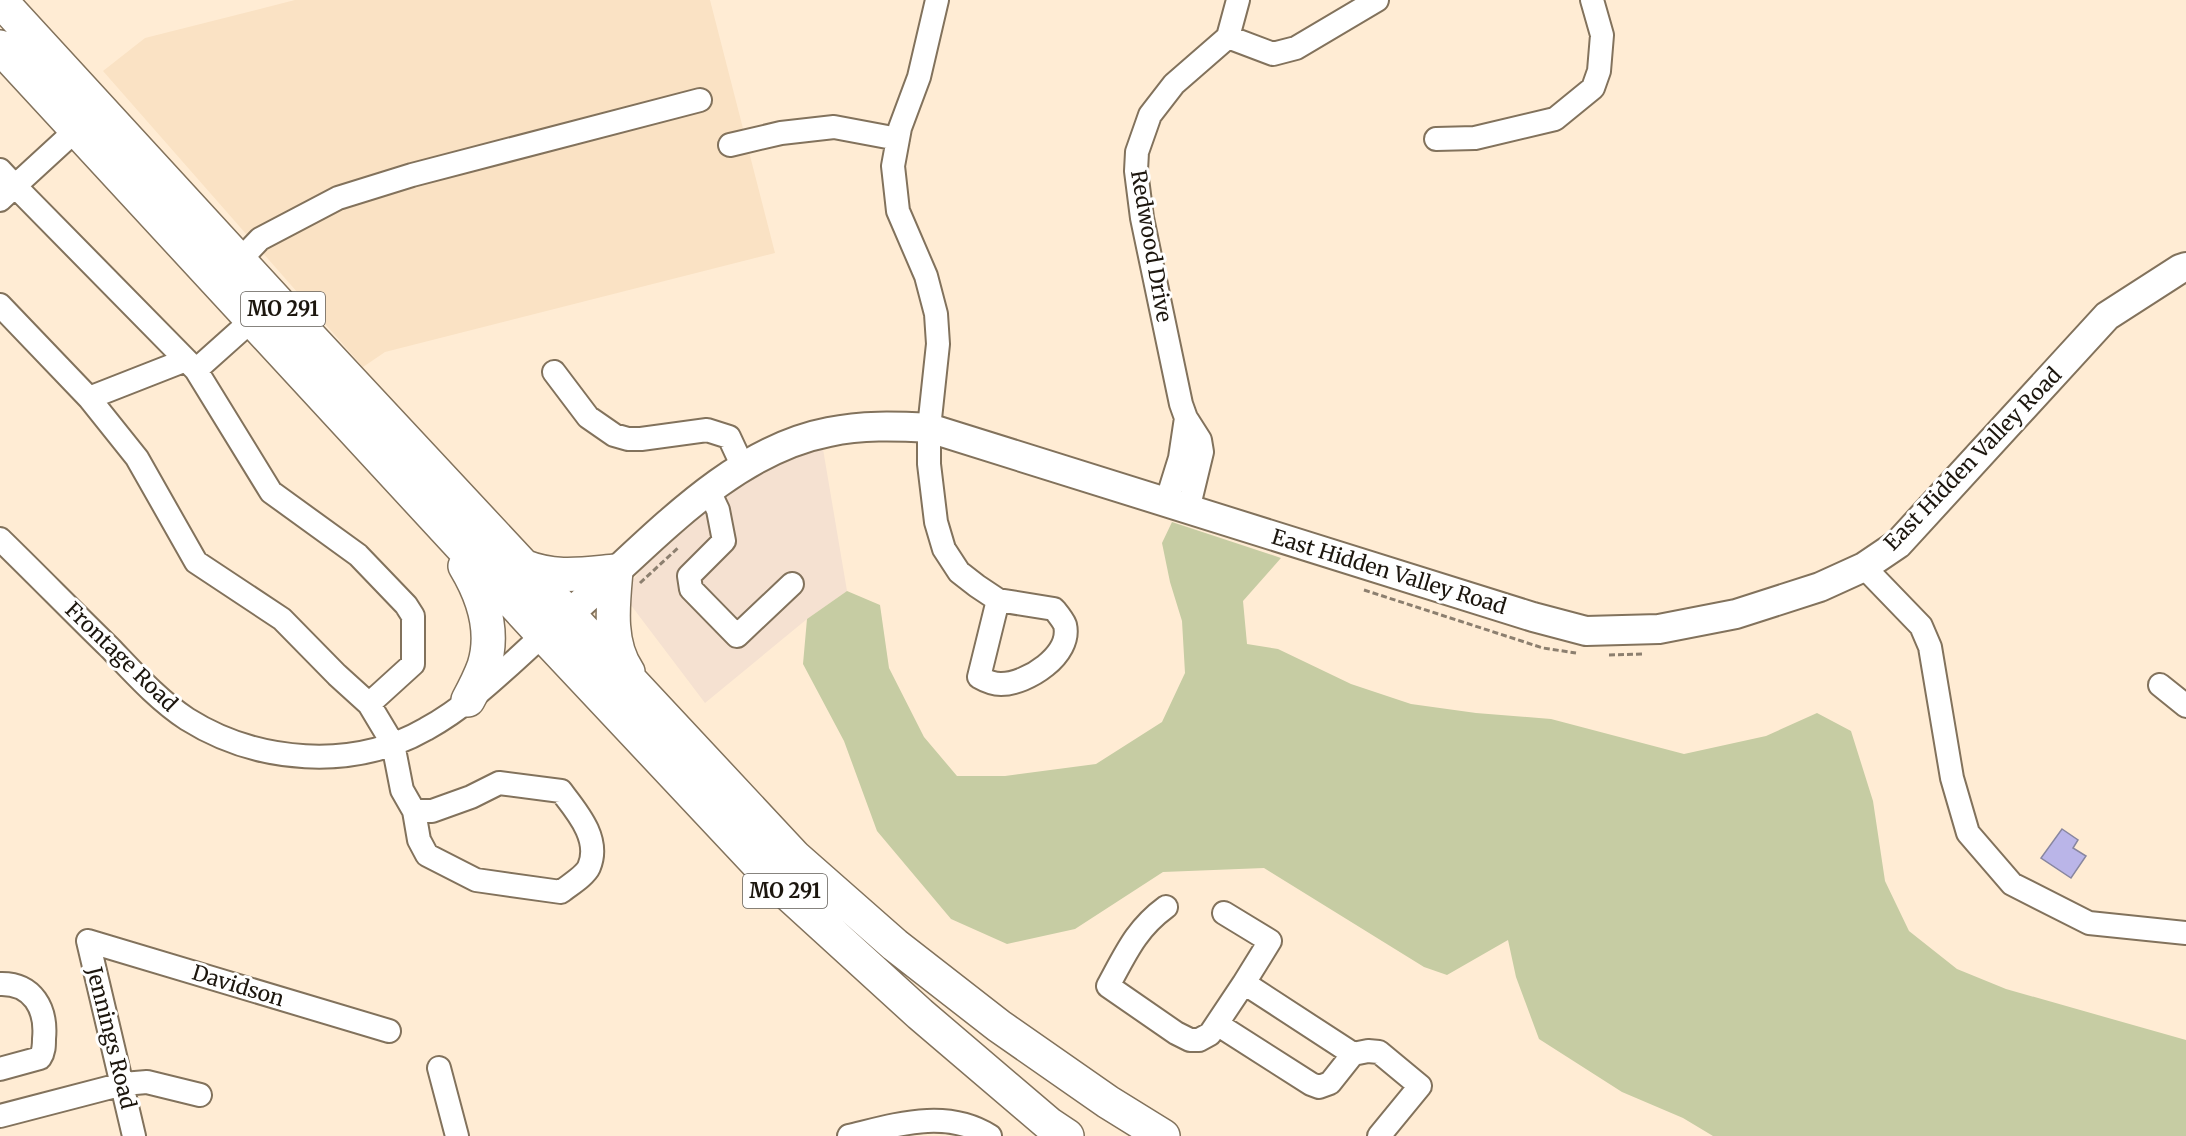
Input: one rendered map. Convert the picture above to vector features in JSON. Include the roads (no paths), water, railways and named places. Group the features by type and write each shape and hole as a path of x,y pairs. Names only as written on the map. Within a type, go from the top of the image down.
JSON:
{"highway":[{"name":"MO 291","path":"0,0 239,261 795,857 895,945 999,1026 1108,1102 1163,1136"},
{"name":"MO 291","path":"0,47 543,635 772,879 920,1014 1049,1124 1067,1136"},
{"path":"434,516 482,597 486,613 488,636 484,665 468,700"},
{"path":"523,566 541,573 563,575 620,566 613,624 615,643 621,662 643,694"}],"main road":[{"name":"East Hidden Valley Road","path":"543,635 569,615 620,566 709,491 743,467 778,447 827,432 875,425 929,428 1533,617 1586,631 1659,629 1736,615 1820,587 1864,567 1898,544 2107,316 2186,267"}],"street":[{"path":"937,0 919,77 898,139 893,166 897,211 926,276 936,314 938,344 929,428 929,464 936,522 944,549 959,572 998,600"},
{"path":"1238,0 1228,37 1273,54 1296,48 1377,0"},
{"path":"1436,139 1475,138 1555,119 1593,88 1599,71 1602,35 1592,0"},
{"name":"Redwood Drive","path":"1177,507 1180,458 1186,418 1181,404 1142,218 1136,171 1137,152 1150,115 1162,99 1174,84 1228,37"},
{"path":"239,261 260,239 338,198 412,175 700,100"},
{"path":"730,146 781,134 834,127 898,139"},
{"path":"76,130 5,185 191,365 271,492 358,555 406,605 412,616 413,664 369,704"},
{"path":"0,305 89,398 137,458 196,562 282,619 369,704 393,744 402,790 414,811 420,840 427,855 476,880 561,892 589,868 593,842 580,815 561,790 499,783 471,797 432,811 414,811"},
{"path":"89,398 191,365 252,320"},
{"path":"554,372 588,417 614,435 641,440 707,430 729,437 743,467"},
{"path":"709,491 718,510 724,541 689,576 691,589 737,636 792,584"},
{"name":"Frontage Road","path":"0,539 154,693 187,718 231,741 270,753 322,756 353,754 393,744 425,730 458,710 543,635"},
{"path":"1864,567 1922,626 1930,647 1952,778 1968,833 2012,884 2089,923 2186,933"},
{"path":"2160,686 2186,706"},
{"path":"1166,906 1149,919 1139,931 1108,986 1176,1033 1190,1040 1199,1040 1210,1034 1270,941 1224,913"},
{"name":"Davidson","path":"88,941 389,1031"},
{"name":"Jennings Road","path":"88,941 134,1136"},
{"path":"1244,983 1353,1054"},
{"path":"0,984 10,984 28,991 41,1005 45,1032 43,1053 40,1058 0,1069"},
{"path":"1217,1024 1319,1087 1330,1083 1353,1054 1368,1051 1379,1052 1420,1086 1379,1136"},
{"path":"439,1068 457,1136"},
{"path":"0,1116 123,1084 147,1083 200,1095"},
{"path":"849,1136 908,1122 939,1120 964,1125 990,1136"}]}
